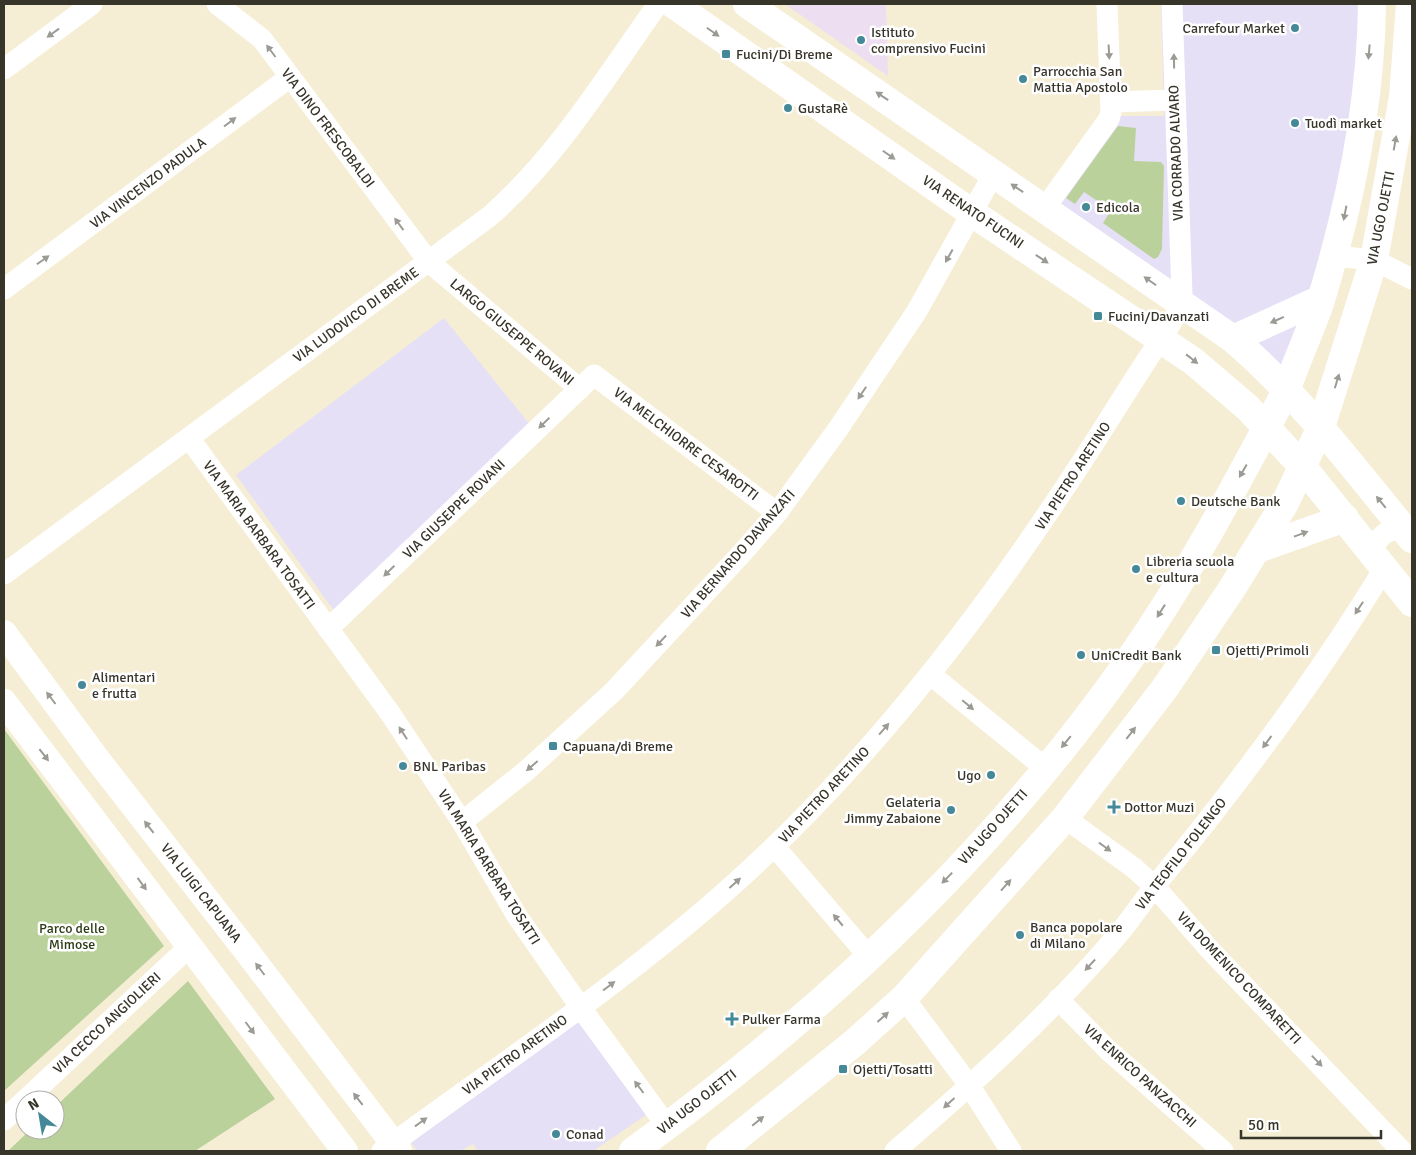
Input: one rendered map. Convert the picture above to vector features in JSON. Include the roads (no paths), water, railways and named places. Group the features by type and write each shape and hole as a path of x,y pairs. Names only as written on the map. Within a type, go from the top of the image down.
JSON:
{"main road":[{"name":"VIA RENATO FUCINI","path":"673,4 972,213 1160,337 1222,384 1302,466 1379,559 1412,603"},
{"path":"747,4 1233,339 1287,389 1321,427 1409,535"},
{"path":"1287,389 1321,300 1334,256 1356,156 1368,71 1372,4"},
{"name":"VIA UGO OJETTI","path":"1302,466 1321,427 1374,260 1403,97 1410,4"},
{"path":"1233,339 1321,300"},
{"name":"VIA UGO OJETTI","path":"633,1151 668,1126 789,1029 870,958 974,850 1045,768 1091,711 1136,649 1193,559 1287,389"},
{"path":"720,1151 847,1049 904,998 1065,818 1185,660 1258,549 1285,503 1302,466"},
{"path":"1258,549 1345,518"}],"street":[{"path":"4,68 92,4"},
{"name":"VIA DINO FRESCOBALDI","path":"217,4 262,39 429,262"},
{"name":"VIA LUDOVICO DI BREME","path":"4,574 490,216 531,177 658,4"},
{"path":"1045,208 1106,126 1111,112 1107,4"},
{"name":"VIA CORRADO ALVARO","path":"1172,4 1180,302"},
{"name":"VIA VINCENZO PADULA","path":"4,289 290,76"},
{"path":"1111,102 1174,100"},
{"name":"VIA BERNARDO DAVANZATI","path":"462,822 526,770 614,691 777,513 838,429 917,311 994,173"},
{"path":"1334,256 1374,260 1412,279"},
{"name":"LARGO GIUSEPPE ROVANI","path":"429,262 587,382"},
{"name":"VIA PIETRO ARETINO","path":"391,1149 680,931 775,847 852,766 930,674 988,600 1033,537 1086,458 1176,314 1180,302"},
{"name":"VIA MELCHIORRE CESAROTTI","path":"587,382 777,513"},
{"name":"VIA GIUSEPPE ROVANI","path":"328,629 587,382"},
{"name":"VIA MARIA BARBARA TOSATTI","path":"189,438 390,713 462,822 517,916 580,1008 668,1126"},
{"name":"VIA TEOFILO FOLENGO","path":"895,1151 969,1085 1058,999 1121,931 1255,759 1303,692 1379,559 1380,537 1387,531 1396,529 1409,535"},
{"name":"VIA LUIGI CAPUANA","path":"4,633 97,759 248,953 391,1149"},
{"path":"930,674 1045,768"},
{"path":"4,702 345,1151"},
{"name":"VIA DOMENICO COMPARETTI","path":"1065,818 1134,868 1155,887 1211,951 1402,1151"},
{"path":"775,847 870,958"},
{"name":"VIA CECCO ANGIOLIERI","path":"4,1120 189,947"},
{"path":"904,998 969,1085 1011,1151"},
{"name":"VIA ENRICO PANZACCHI","path":"1058,999 1108,1050 1224,1151"}],"place":[{"name":"Carrefour Market","path":"1295,28"},
{"name":"Istituto comprensivo Fucini","path":"861,40"},
{"name":"Fucini/Di Breme","path":"726,54"},
{"name":"Parrocchia San Mattia Apostolo","path":"1023,79"},
{"name":"GustaRè","path":"788,108"},
{"name":"Tuodì market","path":"1295,123"},
{"name":"Edicola","path":"1086,207"},
{"name":"Fucini/Davanzati","path":"1098,316"},
{"name":"Deutsche Bank","path":"1181,501"},
{"name":"Libreria scuola e cultura","path":"1136,569"},
{"name":"Ojetti/Primoli","path":"1216,650"},
{"name":"UniCredit Bank","path":"1081,655"},
{"name":"Alimentari e frutta","path":"82,685"},
{"name":"Capuana/di Breme","path":"553,746"},
{"name":"BNL Paribas","path":"403,766"},
{"name":"Ugo","path":"991,775"},
{"name":"Dottor Muzi","path":"1114,807"},
{"name":"Gelateria Jimmy Zabaione","path":"951,810"},
{"name":"Banca popolare di Milano","path":"1020,935"},
{"name":"Pulker Farma","path":"732,1019"},
{"name":"Ojetti/Tosatti","path":"843,1069"},
{"name":"Conad","path":"556,1134"}],"park label":[{"name":"Parco delle Mimose","path":"72,936"}]}
